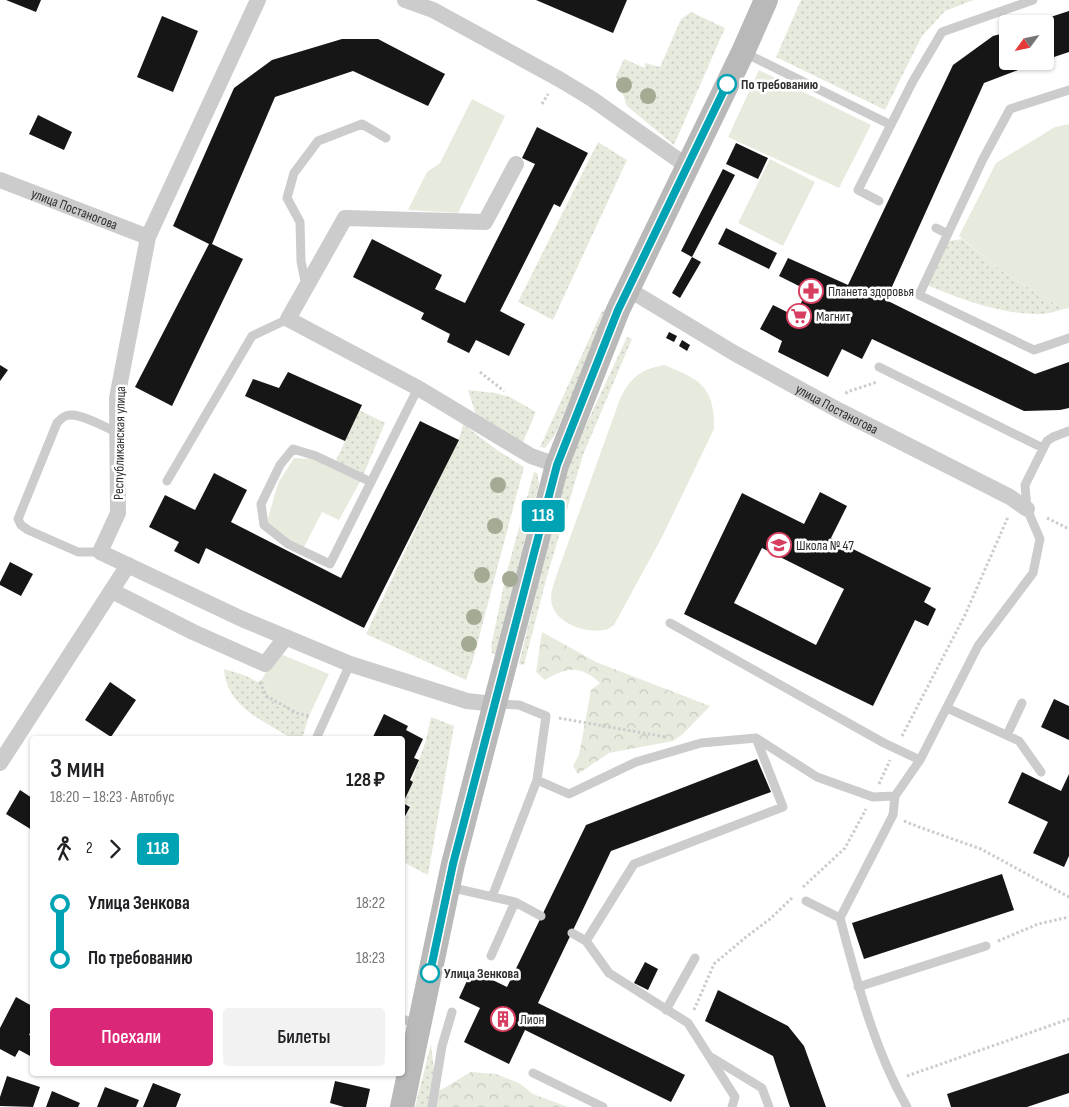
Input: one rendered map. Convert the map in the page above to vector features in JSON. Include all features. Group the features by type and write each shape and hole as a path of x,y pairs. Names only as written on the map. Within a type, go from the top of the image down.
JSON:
{"street":[{"name":"Республиканская улица","path":"100,552 118,513 118,398 148,237 258,0"},
{"path":"405,0 435,5 584,94 687,166"},
{"path":"402,1107 411,1022 448,887 557,465 592,372 628,289 743,52 766,0"},
{"path":"516,164 485,222 345,218 288,319 418,388 531,456 557,465"},
{"name":"улица Постаногова","path":"0,180 148,237"},
{"name":"улица Постаногова","path":"628,289 734,353 838,410 1010,497 1027,509"},
{"path":"100,552 242,619 350,664 467,701 494,704"},
{"path":"0,763 128,565"},
{"path":"112,591 193,632 265,664 286,637"}],"lane":[{"path":"879,201 858,190 913,81 942,32 1033,0"},
{"path":"743,52 891,125"},
{"path":"1069,90 1010,109 983,159 919,295 1034,350 1069,338"},
{"path":"306,286 301,261 300,222 287,198 294,173 318,141 362,124 386,138"},
{"path":"936,228 948,234"},
{"path":"167,481 252,336 288,319"},
{"path":"878,367 1043,448"},
{"path":"371,482 316,456 293,449 280,465 260,504 264,525 288,544 330,564 371,482 418,388"},
{"path":"100,552 78,552 28,530 21,525 18,519 57,423 62,417 70,414 80,416 118,433"},
{"path":"907,1107 892,1081 858,987 840,918 893,815 895,796 920,760 978,646 1033,573 1040,538 1027,509 1025,484 1047,441 1069,431"},
{"path":"670,623 884,743 920,760"},
{"path":"317,736 350,664"},
{"path":"1007,735 1022,702"},
{"path":"492,897 537,780 546,716 519,705 494,704"},
{"path":"947,708 1019,741 1040,772"},
{"path":"537,780 569,794 636,762 701,743 756,738 817,777 873,797 895,796"},
{"path":"586,941 634,864 783,807 756,738"},
{"path":"448,887 515,902 542,916"},
{"path":"806,901 840,918"},
{"path":"491,956 515,902"},
{"path":"572,933 586,941 609,973 688,1023 735,1097 732,1107"},
{"path":"858,987 986,946"},
{"path":"666,1010 695,958"},
{"path":"432,1107 442,1046 452,1012"},
{"path":"709,1056 762,1088 769,1107"},
{"path":"532,1074 603,1107"}],"path":[{"path":"542,104 548,94"},
{"path":"480,372 504,391"},
{"path":"838,410 847,392 896,376"},
{"path":"802,889 845,848 873,797 896,748 965,615 1007,521 1010,497"},
{"path":"259,662 260,681 266,696 296,713 324,722"},
{"path":"546,716 701,743"},
{"path":"893,815 918,827 981,849 1069,897"},
{"path":"688,1023 714,964 770,919 795,895"},
{"path":"986,946 1038,924 1069,916"},
{"path":"892,1081 1069,1019"}],"green space":[{"path":"801,0 974,0 945,11 922,36 885,110 776,57"},
{"path":"691,12 725,28 674,145 627,106 616,76 624,59 645,68 645,63 660,67 681,19"},
{"path":"759,70 871,125 839,188 728,137"},
{"path":"472,99 505,116 458,213 408,210 427,172 440,163"},
{"path":"1069,124 1069,308 1064,309 1003,272 959,236 996,163 1055,127"},
{"path":"598,142 627,160 553,320 518,302"},
{"path":"770,159 815,182 783,246 738,223"},
{"path":"962,239 1003,272 1064,309 1044,314 1011,312 981,305 924,284 943,242"},
{"path":"605,309 608,310 555,435 545,448 540,447 601,313"},
{"path":"627,337 632,339 583,455 546,580 524,665 519,664 558,500 573,453"},
{"path":"664,365 687,375 703,386 712,403 714,429 662,537 614,625 606,630 596,631 578,628 569,624 556,613 551,597 554,584 620,399 632,380 642,372"},
{"path":"468,390 510,397 536,412 523,442 477,418"},
{"path":"359,410 385,423 363,476 335,463"},
{"path":"463,424 497,450 524,467 466,680 366,634 461,433"},
{"path":"294,458 312,459 361,480 339,520 322,512 303,549 280,534 267,522 278,483"},
{"path":"534,472 537,473 539,484 496,655 492,653 491,647 505,579"},
{"path":"542,632 596,662 710,706 683,734 673,741 609,753 578,774 573,766 579,755 591,690 600,683 586,673 574,670 560,672 545,680 536,672"},
{"path":"278,653 329,674 309,716 271,698 262,679"},
{"path":"224,669 244,675 258,682 262,679 271,698 309,716 303,736 288,736 249,712 232,694"},
{"path":"431,717 454,726 428,875 405,863 405,817 411,806 405,803 405,800 426,740"},
{"path":"431,1044 435,1079 432,1107 415,1107"},
{"path":"471,1072 496,1074 519,1083 533,1094 568,1107 436,1107 439,1091"}],"building":[{"path":"6,0 41,0 36,12"},
{"path":"536,0 627,0 613,33"},
{"path":"1069,11 1069,52 1054,57 1054,16"},
{"path":"162,16 198,31 173,92 137,77"},
{"path":"999,34 999,70 1018,70 984,83 886,300 1035,374 1069,362 1069,408 1024,411 872,339 862,359 842,349 828,377 778,352 782,341 760,329 773,305 795,316 807,290 779,276 788,258 848,285 953,65 993,36"},
{"path":"342,39 378,39 445,74 428,106 353,71 275,97 212,244 243,259 172,406 135,387 209,244 173,226 234,88 272,60"},
{"path":"38,115 72,132 64,150 29,134"},
{"path":"537,127 588,153 560,207 554,204 500,311 525,324 509,356 476,340 469,353 447,342 450,334 421,319 424,313 353,277 372,239 442,275 435,289 465,303 535,164 522,158"},
{"path":"736,143 768,158 758,179 726,164"},
{"path":"723,169 735,175 692,257 681,251"},
{"path":"726,228 777,253 769,269 718,244"},
{"path":"692,257 701,262 680,298 672,293"},
{"path":"669,332 677,336 674,342 666,338"},
{"path":"682,340 690,345 687,351 679,346"},
{"path":"0,365 8,370 0,381"},
{"path":"288,372 362,405 345,441 245,396 253,379 279,388"},
{"path":"420,421 459,440 364,628 206,548 199,564 174,551 179,542 149,527 165,495 195,510 214,473 247,490 231,522 341,578"},
{"path":"820,492 847,506 831,538 931,588 924,602 936,609 928,626 915,620 873,706 684,614 742,493 804,524","holes":["762,548 844,589 816,645 734,603"]},
{"path":"10,562 33,574 21,596 0,585"},
{"path":"110,682 136,700 112,736 85,720"},
{"path":"1054,699 1069,706 1069,740 1041,727"},
{"path":"384,714 408,726 406,730 423,739 414,758 419,760 410,780 413,782 405,799 405,736 373,736"},
{"path":"757,759 771,792 611,851 538,1003 685,1075 671,1102 525,1030 509,1064 464,1042 480,1008 459,998 472,970 507,987 586,825"},
{"path":"1022,772 1061,791 1069,774 1069,856 1064,867 1033,853 1048,822 1008,803"},
{"path":"20,790 30,797 30,829 6,814"},
{"path":"405,804 410,807 405,816"},
{"path":"1002,874 1014,910 864,959 852,923"},
{"path":"645,962 658,969 648,990 634,983"},
{"path":"718,990 788,1026 804,1046 826,1107 790,1107 773,1056 705,1021"},
{"path":"16,997 30,1005 30,1056 19,1050 15,1057 0,1049 0,1028"},
{"path":"1069,1053 1069,1093 1027,1107 951,1107 947,1094"},
{"path":"7,1076 40,1087 33,1107 0,1106 0,1097"},
{"path":"335,1081 370,1089 366,1107 344,1107 330,1103"},
{"path":"153,1083 181,1094 176,1107 143,1107"},
{"path":"105,1087 139,1100 136,1107 97,1107"},
{"path":"52,1091 80,1103 78,1107 46,1107"}],"bus line":[{"name":"118","path":"430,973 453,864 557,465 618,310 727,84"}],"place":[{"name":"По требованию","path":"727,84"},
{"name":"Планета здоровья","path":"811,291"},
{"name":"Магнит","path":"799,316"},
{"name":"Школа № 47","path":"779,545"},
{"name":"Улица Зенкова","path":"430,973"},
{"name":"Лион","path":"503,1019"}]}
